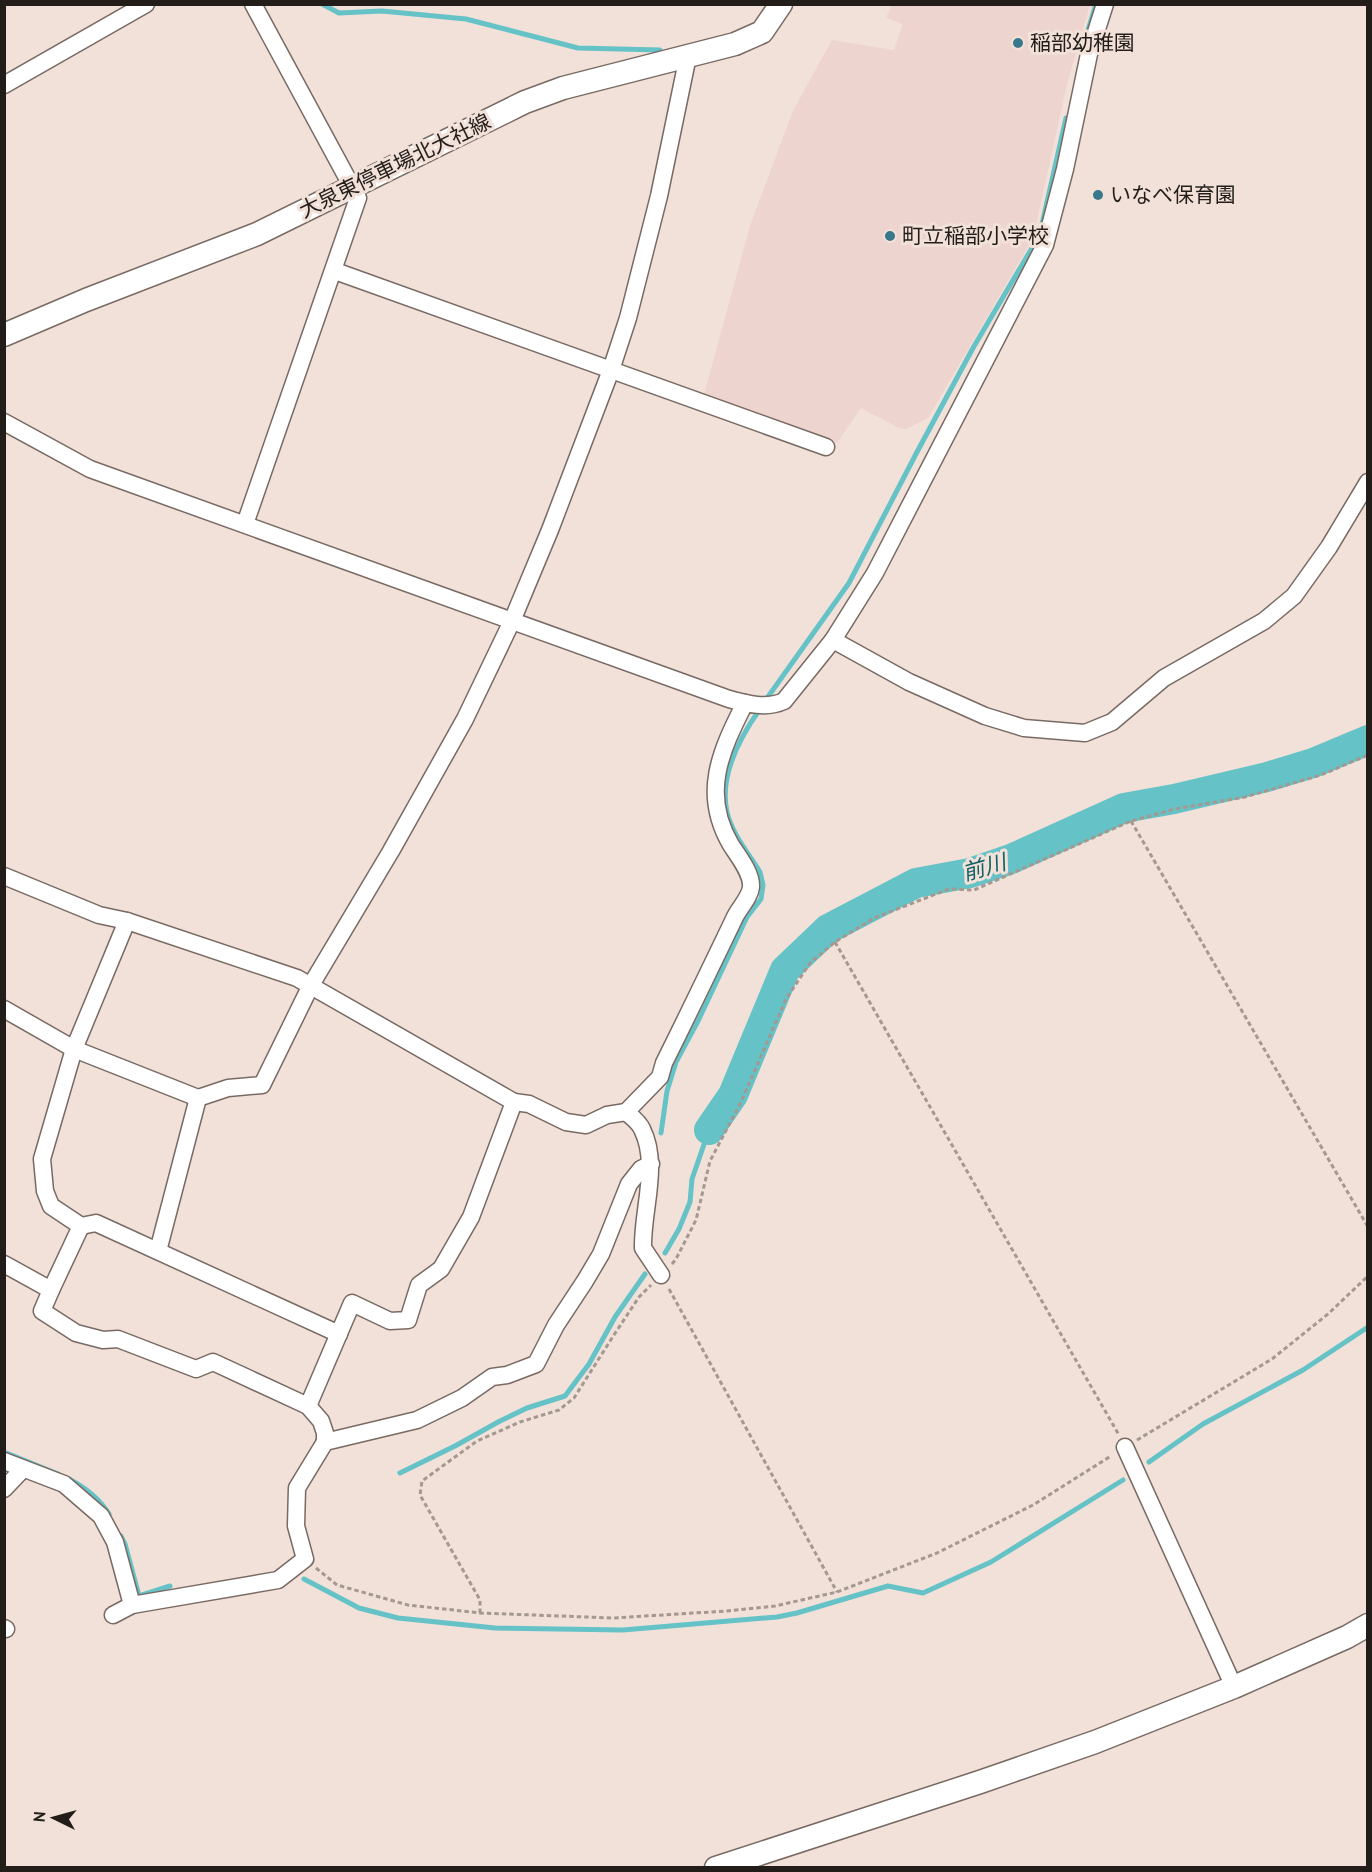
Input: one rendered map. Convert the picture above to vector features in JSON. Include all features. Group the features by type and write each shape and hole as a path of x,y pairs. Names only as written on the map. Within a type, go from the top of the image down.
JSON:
{"main road":[{"name":"大泉東停車場北大社線","path":"4,335 86,300 257,234 525,102 562,88 735,44 762,32 782,4"},
{"path":"716,1868 1095,1742 1234,1687 1347,1637 1368,1625"}],"street":[{"path":"4,85 146,4"},
{"path":"245,524 335,271 358,198 253,4"},
{"path":"4,422 90,469 512,621 751,704 773,706 784,701 833,640 875,573 1045,245 1065,169 1089,54 1105,4"},
{"path":"4,1009 74,1049 198,1098 228,1088 262,1085 311,985 391,851 465,719 512,621 550,530 611,370 628,318 659,196 688,57"},
{"path":"335,271 826,447"},
{"path":"833,640 909,682 985,716 1024,728 1085,733 1112,722 1164,678 1264,621 1294,596 1329,547 1368,482"},
{"path":"4,876 99,915 127,921 297,978 514,1102 529,1104 566,1122 586,1125 607,1115 627,1112 660,1077 664,1063 736,913 751,888 747,873 719,821 714,796 723,751 751,704"},
{"path":"127,921 74,1049 42,1159 45,1191 51,1206 81,1226 96,1223 339,1334"},
{"path":"158,1251 198,1098"},
{"path":"308,1406 352,1303 390,1321 408,1320 419,1285 441,1269 471,1217 514,1102"},
{"path":"627,1112 643,1130 651,1164 643,1248 661,1275"},
{"path":"325,1442 417,1420 462,1398 492,1377 507,1375 536,1364 556,1325 601,1254 629,1184 641,1169 651,1164"},
{"path":"81,1226 42,1311 76,1333 103,1340 118,1339 196,1369 213,1362 308,1406 321,1421 325,1433 325,1442 297,1488 296,1526 305,1559 278,1580 132,1605 113,1615"},
{"path":"4,1264 51,1290"},
{"path":"1125,1447 1234,1687"},
{"path":"4,1461 64,1484 101,1516 115,1542 132,1605"},
{"path":"4,1489 24,1469"}],"path":[{"path":"480,1613 480,1600 420,1495 422,1481 477,1442 520,1422 559,1410 574,1398 639,1297 676,1259 696,1220 710,1161 741,1102 786,999 810,963 835,942 874,918 949,890 974,890 1131,821 1175,809 1245,797 1321,775 1368,756"},
{"path":"1131,821 1368,1227"},
{"path":"835,942 1125,1447"},
{"path":"661,1275 837,1592"},
{"path":"305,1559 337,1585 408,1605 480,1613 613,1618 775,1606 837,1592 937,1553 1033,1505 1272,1359 1328,1314 1368,1276"}],"shaded area":[{"name":"町立稲部小学校","path":"892,5 1090,5 1067,84 1036,225 1028,247 928,418 906,429 899,428 861,408 837,443 828,442 701,396 705,391 750,226 793,111 832,40 894,50 903,24 886,18"}],"waterway":[{"path":"322,4 339,13 382,11 466,19 578,48 660,50"},
{"path":"1085,40 1096,4"},
{"path":"765,701 849,583 973,348 1040,233 1066,118"},
{"path":"661,1133 667,1091 676,1062 747,917 761,899 763,885 760,872 741,844 729,820 725,798 733,758 745,732 760,709"},
{"name":"前川","path":"709,1130 733,1095 785,970 828,929 916,883 970,873 1011,859 1124,808 1267,777 1313,763 1368,740"},
{"path":"665,1253 679,1229 690,1202 692,1179 709,1130"},
{"path":"400,1473 527,1408 565,1396 589,1364 615,1317 645,1274"},
{"path":"1149,1462 1203,1424 1303,1370 1368,1327"},
{"path":"4,1452 58,1474"},
{"path":"69,1479 92,1494 109,1514"},
{"path":"304,1579 359,1608 398,1618 495,1628 623,1630 777,1617 888,1586 923,1593 991,1562 1123,1480"},
{"path":"121,1536 139,1596 170,1586"}],"place":[{"name":"稲部幼稚園","path":"1018,43"},
{"name":"いなべ保育園","path":"1098,195"},
{"name":"町立稲部小学校","path":"890,236"}]}
